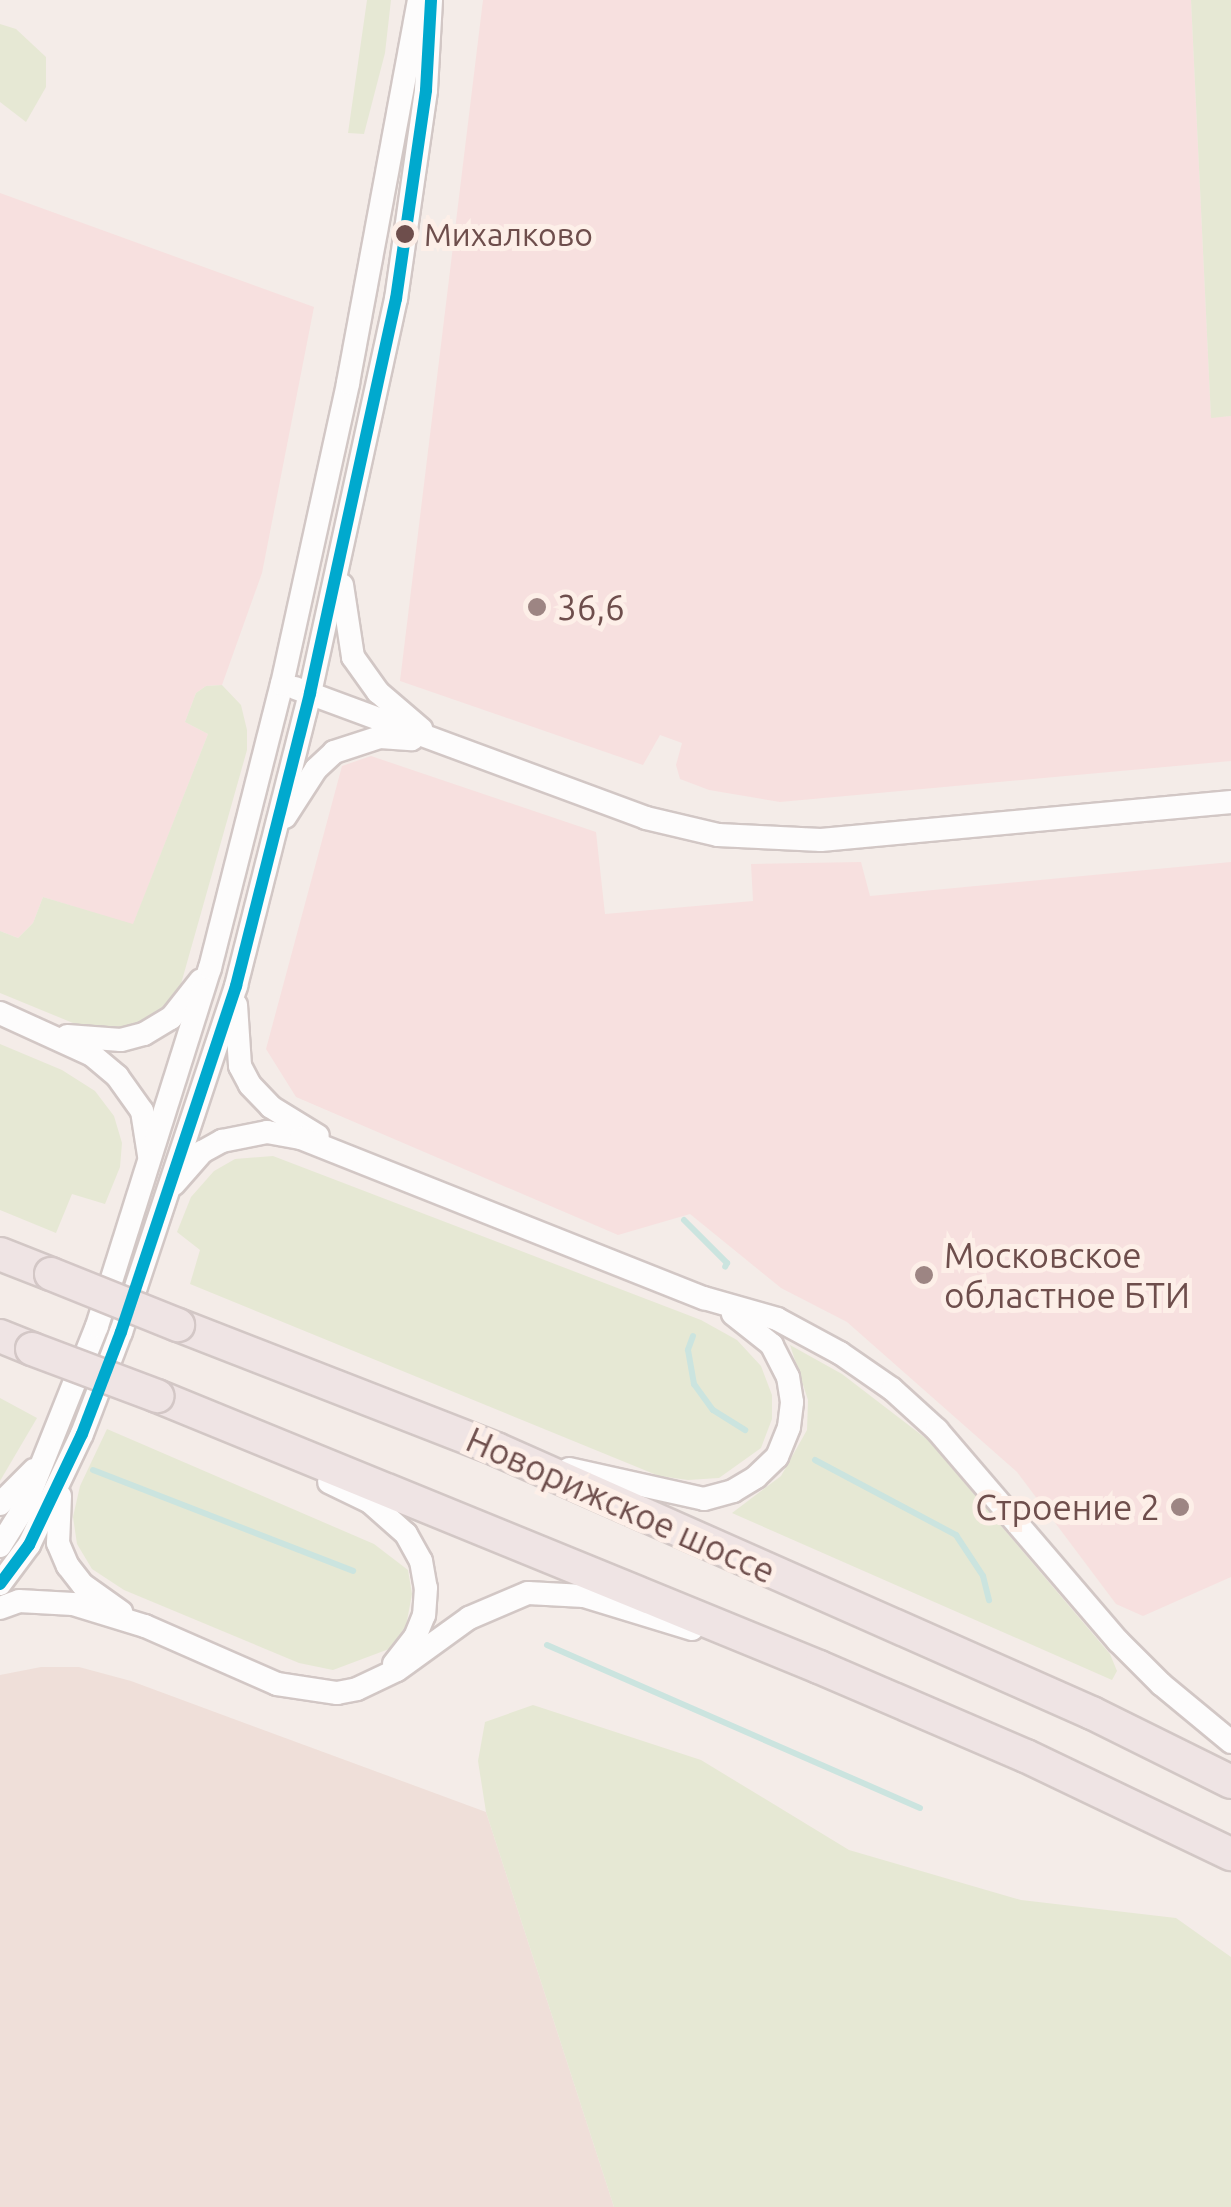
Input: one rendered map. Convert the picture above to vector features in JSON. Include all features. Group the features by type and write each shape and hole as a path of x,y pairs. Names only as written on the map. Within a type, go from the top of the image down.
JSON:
{"highway":[{"name":"Новорижское шоссе","path":"0,1254 496,1449 1092,1713 1231,1782"},
{"name":"Новорижское шоссе","path":"0,1336 247,1430 820,1666 1026,1756 1231,1854"}],"street":[{"path":"0,1584 29,1544 210,968 282,684 348,382 418,0"},
{"path":"0,1546 56,1463 121,1332 236,986 310,692 396,299 426,90 431,0"},
{"path":"340,563 346,634 353,657 378,692 435,741"},
{"path":"282,684 646,818 718,835 821,840 1231,802"},
{"path":"273,837 316,769 334,752 380,736 435,741"},
{"path":"44,1032 86,1040 121,1040 144,1034 171,1018 210,968"},
{"path":"236,986 236,1040 240,1066 250,1086 271,1108 351,1155"},
{"path":"0,1014 92,1056 131,1091 142,1111 150,1162"},
{"path":"168,1192 202,1152 242,1134 302,1138 704,1298 777,1319 892,1389 937,1430 1118,1640 1231,1742"},
{"path":"496,1449 666,1494 704,1499 733,1491 756,1477 777,1456 788,1428 792,1402 788,1377 772,1345 749,1322 704,1298"},
{"path":"247,1430 284,1460 370,1502 406,1534 421,1561 426,1588 424,1615 401,1657 376,1680"},
{"path":"0,1504 56,1463"},
{"path":"56,1463 58,1543 68,1566 94,1594 145,1626"},
{"path":"0,1608 19,1601 73,1604 145,1626 291,1687 337,1693 376,1680 495,1604 550,1591 584,1596 820,1666"}],"shaded area":[{"path":"483,0 1191,0 1211,417 1231,416 1231,761 780,802 709,790 680,779 676,765 682,743 660,735 643,765 400,681"},
{"path":"0,193 314,307 262,573 222,685 206,686 196,693 185,722 208,734 133,925 43,897 33,923 18,938 0,931"},
{"path":"371,756 596,832 605,914 753,901 751,864 861,862 870,896 1231,862 1231,1577 1143,1616 1116,1604 1017,1472 847,1322 781,1288 690,1214 618,1235 296,1097 266,1049 342,766"},
{"path":"41,1667 79,1667 131,1681 486,1812 614,2207 0,2207 0,1675"}],"green space":[{"path":"367,0 391,0 385,53 364,134 348,133"},
{"path":"1191,0 1231,0 1231,416 1211,418"},
{"path":"0,24 16,29 46,57 46,87 26,122 0,102"},
{"path":"222,685 241,705 247,750 179,991 149,1020 109,1030 73,1023 0,993 0,931 18,938 33,923 43,897 133,924 208,734 185,722 196,693 206,686"},
{"path":"0,1044 62,1070 95,1091 114,1116 122,1143 120,1167 105,1204 72,1194 56,1233 0,1210"},
{"path":"273,1156 701,1320 737,1340 761,1366 772,1395 772,1419 761,1448 719,1478 688,1480 659,1476 190,1284 200,1250 177,1232 191,1197 214,1171 235,1159"},
{"path":"790,1345 842,1374 928,1440 1110,1654 1117,1671 1112,1680 732,1513 781,1476 807,1430 808,1400"},
{"path":"0,1398 37,1418 0,1481"},
{"path":"107,1429 374,1544 408,1570 412,1594 406,1626 389,1649 333,1670 299,1663 124,1590 92,1569 77,1544 73,1517 80,1486"},
{"path":"533,1705 701,1760 849,1850 1021,1900 1176,1918 1231,1957 1231,2207 614,2207 486,1812 478,1761 485,1722"}],"waterway":[{"path":"684,1220 727,1263 725,1267"},
{"path":"693,1336 688,1350 694,1384 713,1410 745,1430"},
{"path":"815,1460 956,1535 983,1576 989,1600"},
{"path":"93,1470 353,1571"},
{"path":"547,1645 920,1808"}],"transit line":[{"path":"0,1584 29,1545 82,1434 121,1332 236,986 310,693 396,299 426,90 431,0"}],"place":[{"name":"Михалково","path":"405,234"},
{"name":"36,6","path":"537,607"},
{"name":"Московское областное БТИ","path":"924,1275"},
{"name":"Строение 2","path":"1180,1507"}]}
